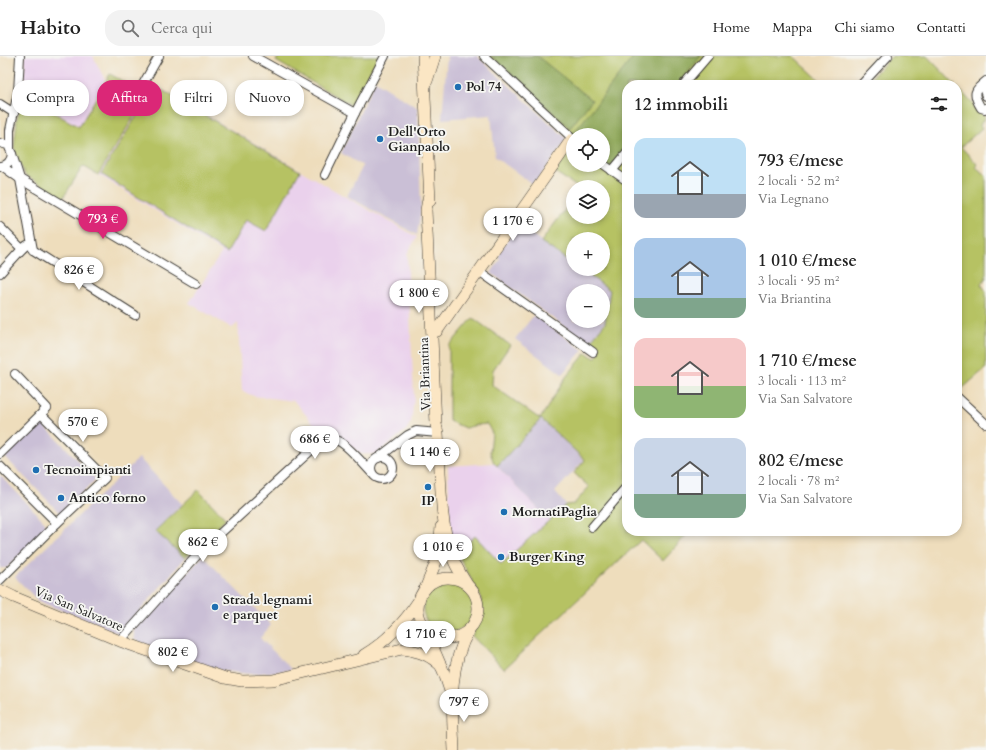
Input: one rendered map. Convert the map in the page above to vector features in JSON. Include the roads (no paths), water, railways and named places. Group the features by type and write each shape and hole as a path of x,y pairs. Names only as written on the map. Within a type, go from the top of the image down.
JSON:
{"main road":[{"name":"Via Briantina","path":"422,56 429,194 432,211 441,425 438,433"},
{"name":"Via Briantina","path":"424,93 435,56"},
{"path":"437,331 566,148"},
{"name":"Via Briantina","path":"429,194 426,210 436,424 438,433 443,512 451,555 468,586"},
{"name":"Via Briantina","path":"422,594 438,557 443,512"},
{"path":"452,696 442,667 419,615 419,603 422,594 432,584 442,579 449,578 460,581 468,586 473,592 478,606 477,616 462,642 455,668 452,696 454,750"},
{"name":"Via San Salvatore","path":"0,590 120,642 225,678 242,681 273,680 358,659 373,657 444,638"},
{"name":"Via San Salvatore","path":"358,659 377,648 393,633 410,614 422,594"},
{"path":"423,625 430,632 444,638 458,637 470,629"},
{"name":"Via San Salvatore","path":"402,649 414,650 423,653 442,667"}],"street":[{"path":"145,80 159,56"},
{"path":"253,56 355,113"},
{"path":"325,175 385,56"},
{"path":"484,56 566,132"},
{"path":"687,80 708,56"},
{"path":"866,80 888,56"},
{"path":"18,57 18,80"},
{"path":"984,83 986,96"},
{"path":"984,83 976,90 975,94 981,108 986,109"},
{"path":"0,104 12,112"},
{"path":"1,166 10,162 10,130 13,116"},
{"path":"10,130 0,141 4,143 11,151 20,179 33,250"},
{"path":"622,159 612,170 622,177"},
{"path":"1,166 20,179 196,284"},
{"path":"0,227 22,249"},
{"path":"0,273 22,249 27,245 31,246 33,250 134,315"},
{"path":"479,271 593,352"},
{"path":"0,454 47,408 15,374"},
{"path":"962,402 986,424"},
{"path":"0,578 105,478 41,414"},
{"path":"372,473 371,466 377,459 408,435 416,431 438,433"},
{"path":"120,642 201,551 319,443 330,440 339,441 372,473 381,479 387,478 390,475 392,469 392,452 396,445"},
{"path":"353,453 364,458 386,458 391,463"},
{"path":"0,466 57,523"},
{"path":"592,527 622,492"}],"place":[{"name":"Pol 74","path":"458,87"},
{"name":"Dell'Orto Gianpaolo","path":"380,139"},
{"name":"Tecnoimpianti","path":"36,470"},
{"name":"IP","path":"428,487"},
{"name":"Antico forno","path":"61,498"},
{"name":"MornatiPaglia","path":"504,512"},
{"name":"Burger King","path":"501,557"},
{"name":"Strada legnami e parquet","path":"215,607"}]}
